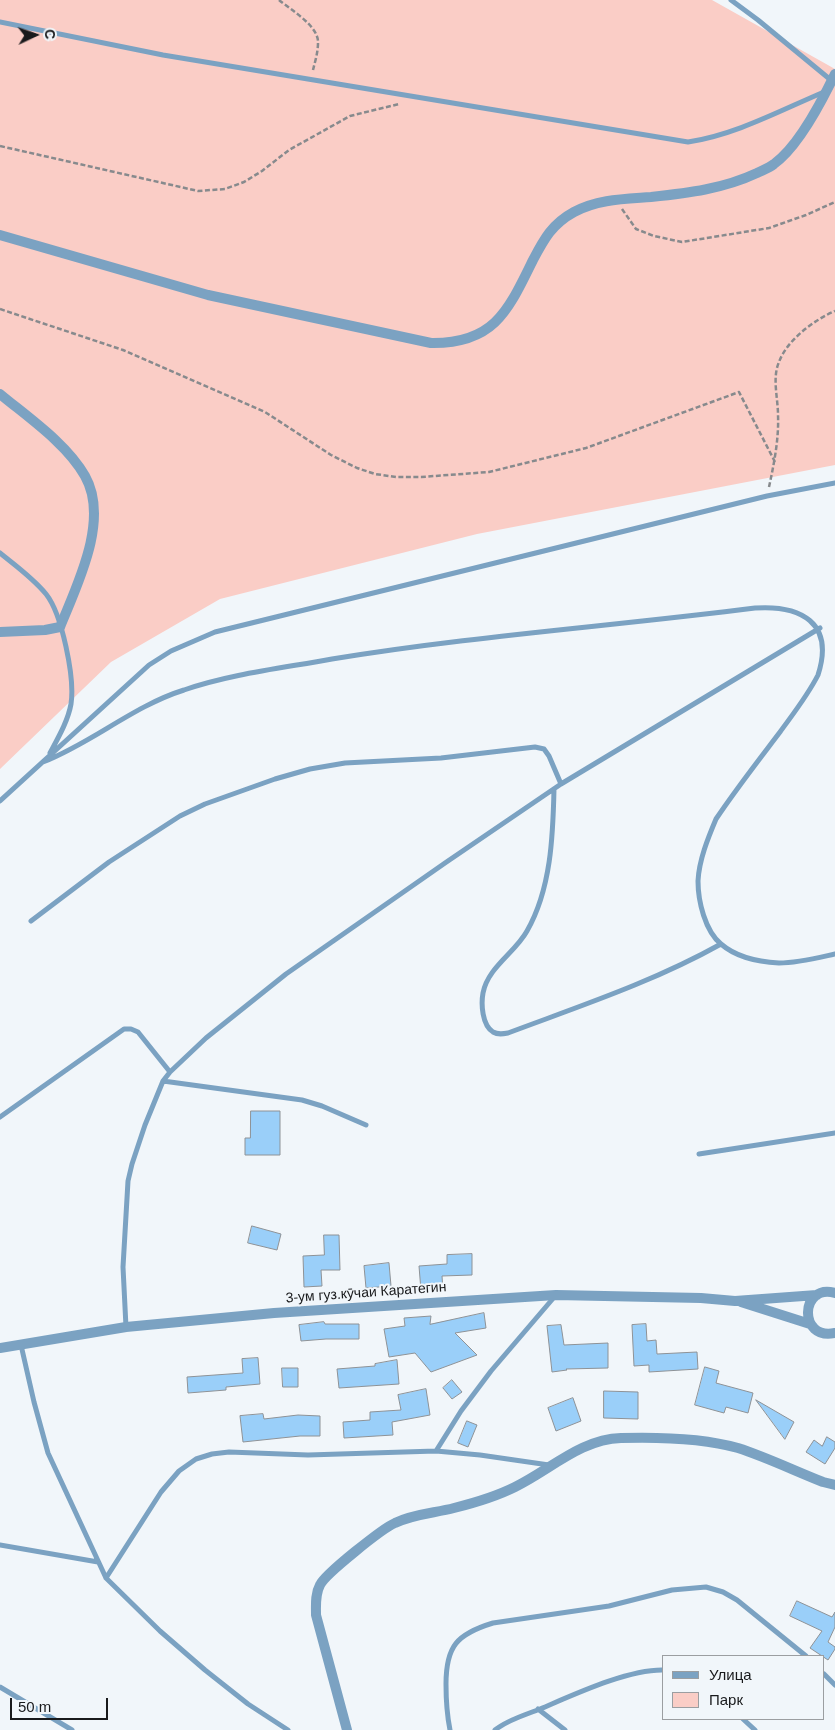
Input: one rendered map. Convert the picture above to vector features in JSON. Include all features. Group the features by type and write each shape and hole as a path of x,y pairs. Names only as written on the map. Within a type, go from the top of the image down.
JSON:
{"street":[{"path":"0,236 208,295 430,343 451,343 470,339 485,331 498,319 517,291 546,236 559,222 575,212 595,204 616,200 693,193 718,188 742,180 774,164 801,134 833,78"},
{"path":"0,394 45,431 74,460 86,477 92,495 93,532 76,588 60,627 45,630 0,632"},
{"name":"3-ум гуз.кӯчаи Каратегин","path":"0,1348 126,1327 274,1313 556,1295 736,1300 834,1293"},
{"path":"810,1324 808,1308 817,1295"},
{"name":"3-ум гуз.кӯчаи Каратегин","path":"736,1300 810,1324 824,1334 835,1333"},
{"path":"348,1730 316,1615 315,1601 320,1584 348,1558 381,1532 396,1523 455,1508 514,1488 581,1448 601,1440 620,1438 673,1439 737,1448 822,1482 835,1485"}],"lane":[{"path":"731,0 833,78"},
{"path":"0,22 163,55 688,142 708,139 730,132 826,91"},
{"path":"0,801 149,665 171,651 215,632 766,496 835,483"},
{"path":"0,553 31,578 55,607 68,655 72,691 71,705 49,756"},
{"path":"43,762 68,752 147,705 167,696 186,689 278,668 479,638 755,608 772,607 787,609 804,614 820,628 824,648 823,658 818,674 793,714 716,819 709,836 700,870 700,897 706,920 721,944 746,957 779,963 802,961 835,954"},
{"path":"126,1327 123,1267 128,1182 145,1124 163,1081 170,1072 206,1038 286,974 561,784 820,628"},
{"path":"31,921 109,862 180,816 205,804 266,782 310,769 345,763 440,758 535,747 544,749 549,756 561,784"},
{"path":"554,789 548,869 534,918 522,940 492,973 485,985 482,1011 492,1032 499,1034 508,1033 645,981 686,963 721,944"},
{"path":"0,1117 124,1029 138,1032 170,1072"},
{"path":"163,1081 302,1100 366,1124"},
{"path":"699,1154 835,1133"},
{"path":"436,1452 462,1411 491,1371 556,1295"},
{"path":"21,1344 48,1453 106,1578 160,1631 205,1670 248,1704 288,1730"},
{"path":"106,1578 161,1492 178,1471 196,1459 212,1454 229,1452 308,1455 436,1452 480,1455 552,1466"},
{"path":"0,1545 98,1562"},
{"path":"450,1730 446,1699 448,1657 455,1644 464,1635 478,1627 493,1623 609,1606 672,1590 706,1587 723,1592 737,1600 805,1655"},
{"path":"495,1730 512,1720 607,1682 636,1674 662,1670"},
{"path":"825,1675 835,1685"},
{"path":"0,1688 72,1730"},
{"path":"538,1709 565,1730"},
{"path":"744,1720 755,1730"}],"path":[{"path":"279,0 317,33 318,42 311,79"},
{"path":"0,146 198,191 225,189 262,171 289,150 350,116 417,98"},
{"path":"616,200 636,228 654,236 682,242 769,228 835,202"},
{"path":"0,309 123,350 200,383 265,412 331,455 357,468 375,474 396,477 421,477 489,472 586,448 739,392 774,462"},
{"path":"766,496 774,462 778,416 776,380 778,362 786,348 798,336 835,311"}],"green space":[{"path":"0,0 712,0 835,69 835,465 477,534 220,599 111,662 0,769"}],"building":[{"path":"251,1111 280,1111 280,1155 245,1155 245,1138 250,1138"},
{"path":"252,1226 281,1234 277,1250 248,1243"},
{"path":"324,1235 339,1235 340,1270 321,1270 322,1286 304,1287 303,1256 324,1255"},
{"path":"472,1254 472,1275 442,1276 443,1290 421,1291 419,1266 447,1264 447,1255"},
{"path":"389,1263 391,1286 366,1288 364,1266"},
{"path":"484,1313 486,1328 455,1333 477,1355 431,1372 415,1353 389,1357 384,1329 405,1326 404,1318 431,1316 430,1324"},
{"path":"324,1322 325,1324 359,1324 359,1339 301,1341 299,1325"},
{"path":"646,1324 647,1341 656,1340 657,1354 697,1352 698,1369 649,1372 649,1365 634,1366 632,1325"},
{"path":"561,1325 564,1345 608,1343 608,1368 566,1369 552,1372 547,1326"},
{"path":"258,1358 260,1384 226,1387 226,1390 188,1393 187,1377 243,1373 242,1359"},
{"path":"397,1360 399,1384 339,1388 337,1369 375,1366 375,1364"},
{"path":"705,1367 719,1371 716,1383 753,1393 748,1413 726,1407 724,1413 695,1405"},
{"path":"282,1368 298,1368 298,1387 283,1387"},
{"path":"452,1380 462,1392 452,1399 443,1388"},
{"path":"426,1389 430,1415 392,1422 393,1435 344,1438 343,1422 370,1420 370,1412 401,1410 398,1395"},
{"path":"604,1391 638,1392 638,1419 604,1418"},
{"path":"573,1398 581,1421 556,1431 548,1408"},
{"path":"756,1400 794,1422 785,1439"},
{"path":"263,1414 264,1419 298,1415 320,1416 320,1436 300,1436 243,1442 240,1416"},
{"path":"467,1421 477,1425 468,1447 458,1443"},
{"path":"827,1437 835,1442 835,1448 825,1464 806,1452 814,1440 822,1446"},
{"path":"797,1601 832,1617 835,1612 835,1627 828,1642 835,1649 828,1660 825,1658 825,1655 820,1655 810,1648 822,1631 790,1616"}]}
